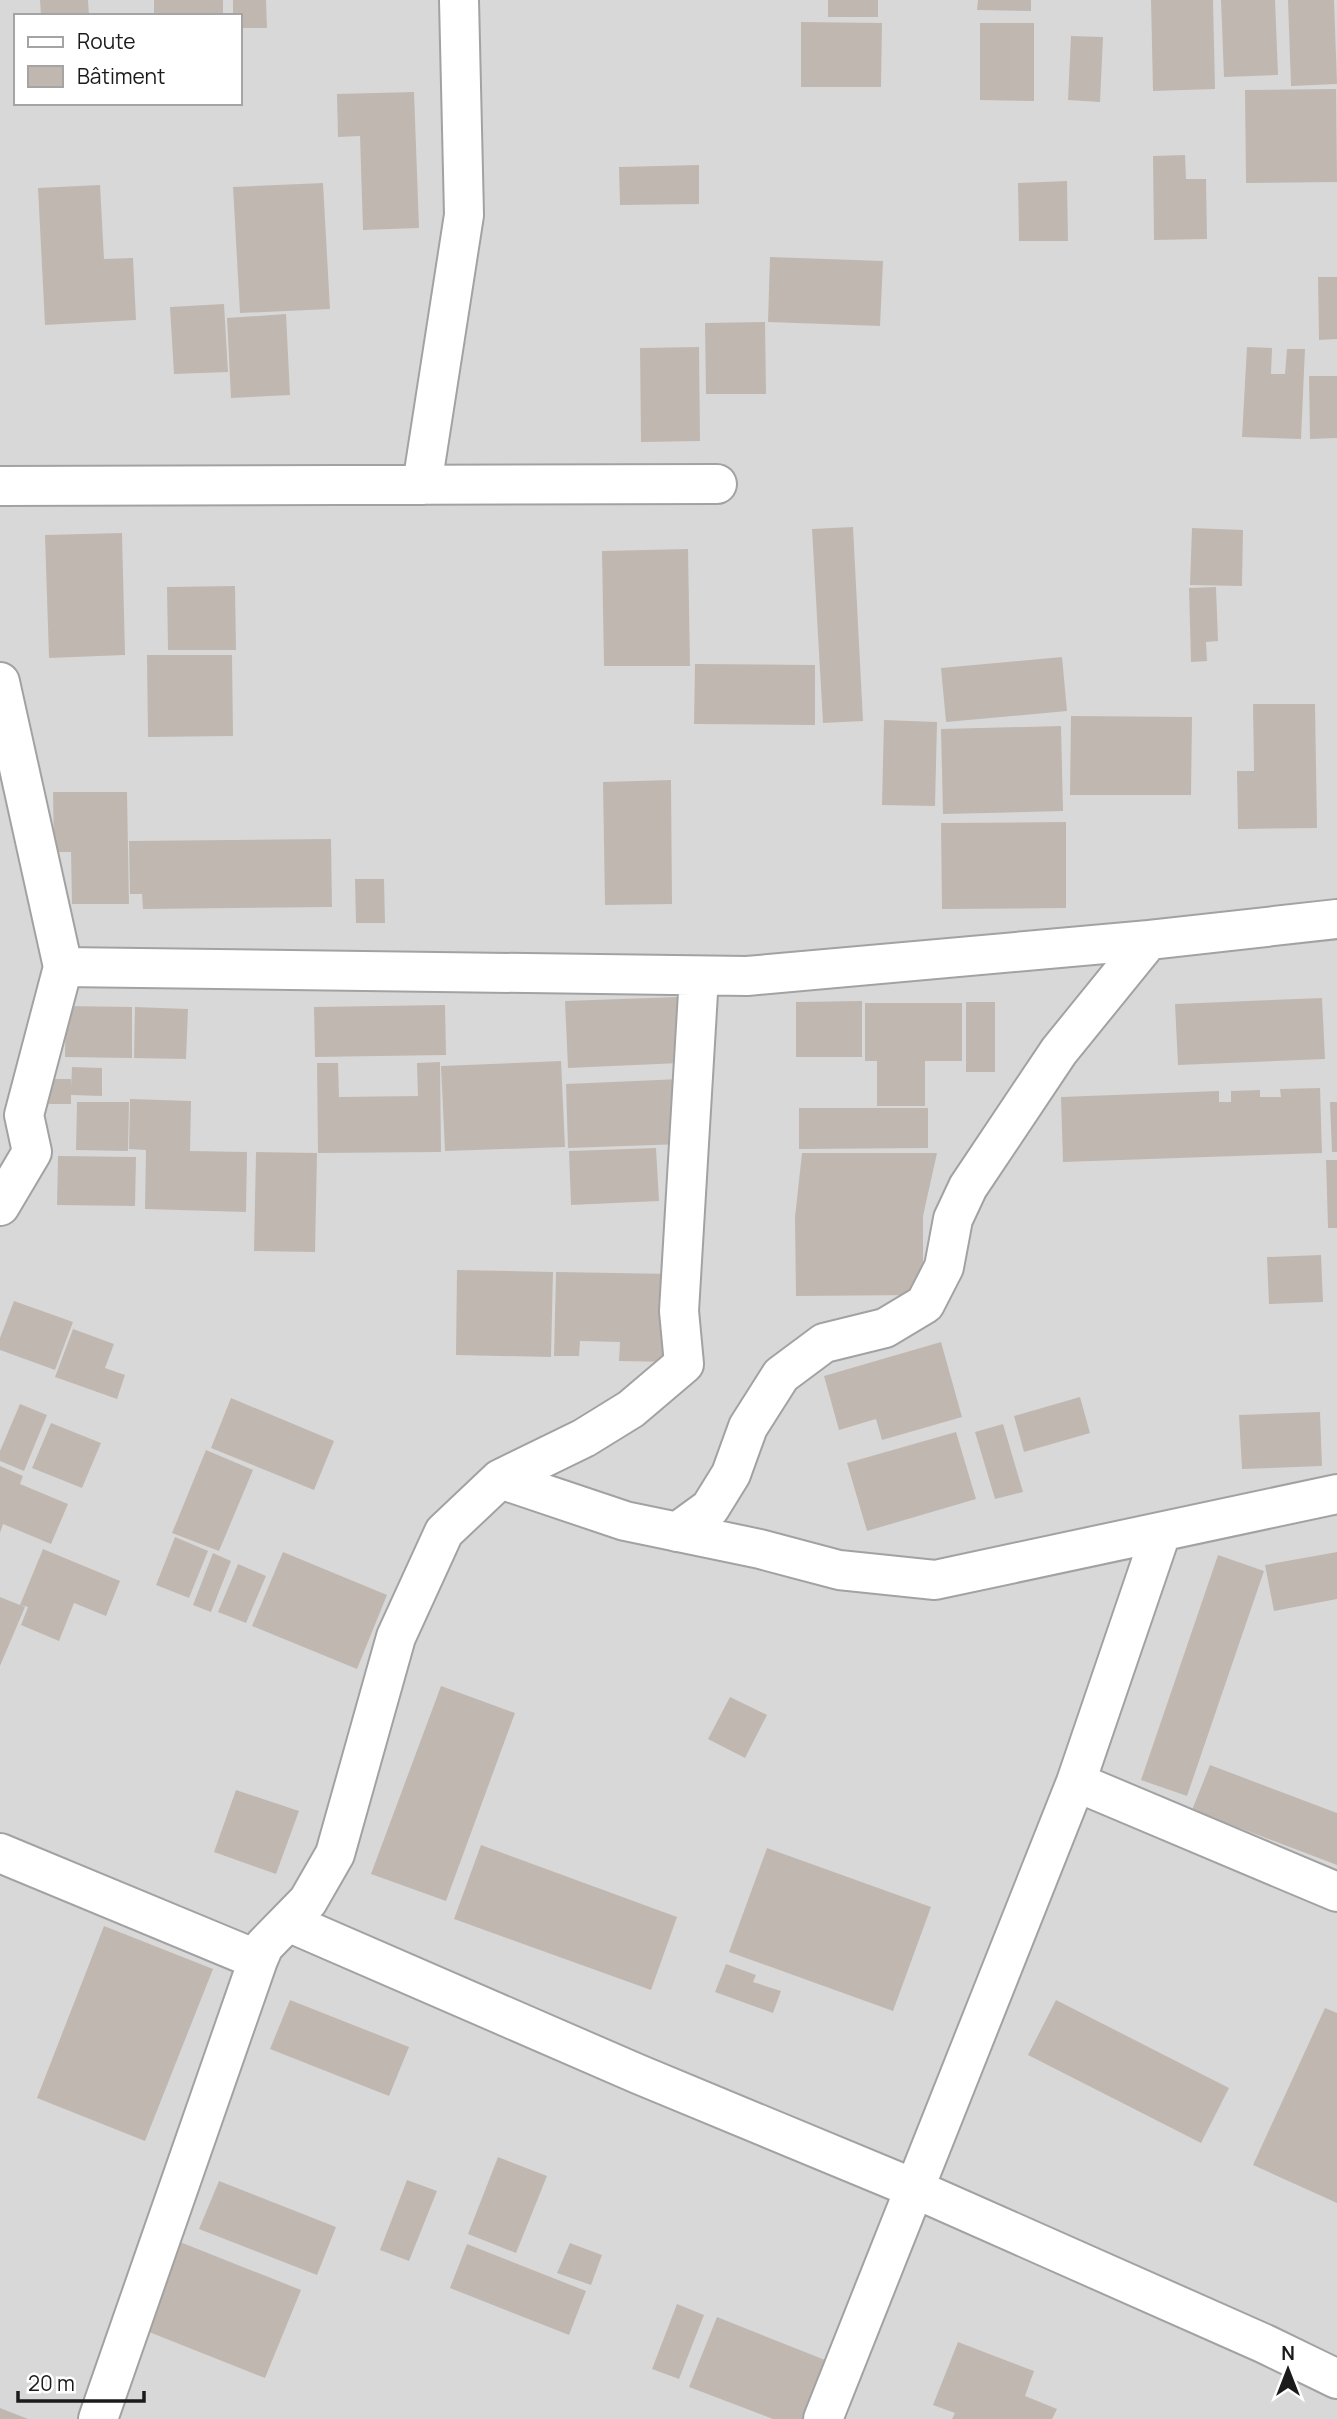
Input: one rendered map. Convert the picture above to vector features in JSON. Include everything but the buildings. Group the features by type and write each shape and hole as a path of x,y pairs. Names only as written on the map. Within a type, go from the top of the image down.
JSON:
{"street":[{"path":"422,485 464,215 459,0"},
{"path":"0,486 718,484"},
{"path":"0,682 63,967 24,1115 32,1152 0,1206"},
{"path":"63,967 747,976 1149,940 1337,919"},
{"path":"677,1532 710,1508 731,1474 748,1427 780,1375 824,1343 885,1328 925,1304 944,1267 953,1219 968,1187 1059,1051 1149,940"},
{"path":"110,2415 258,1960 264,1946 308,1901 335,1854 396,1637 444,1532 500,1479 584,1438 631,1409 684,1364 679,1311 699,976"},
{"path":"500,1479 625,1521 760,1549 839,1570 935,1580 1337,1494"},
{"path":"823,2419 1076,1782 1161,1533"},
{"path":"1076,1782 1337,1892"},
{"path":"0,1853 258,1960"},
{"path":"288,1922 638,2074 913,2188 1265,2344 1337,2379"}],"shaded area":[{"path":"0,0 1337,0 1337,2419 0,2419"}]}
